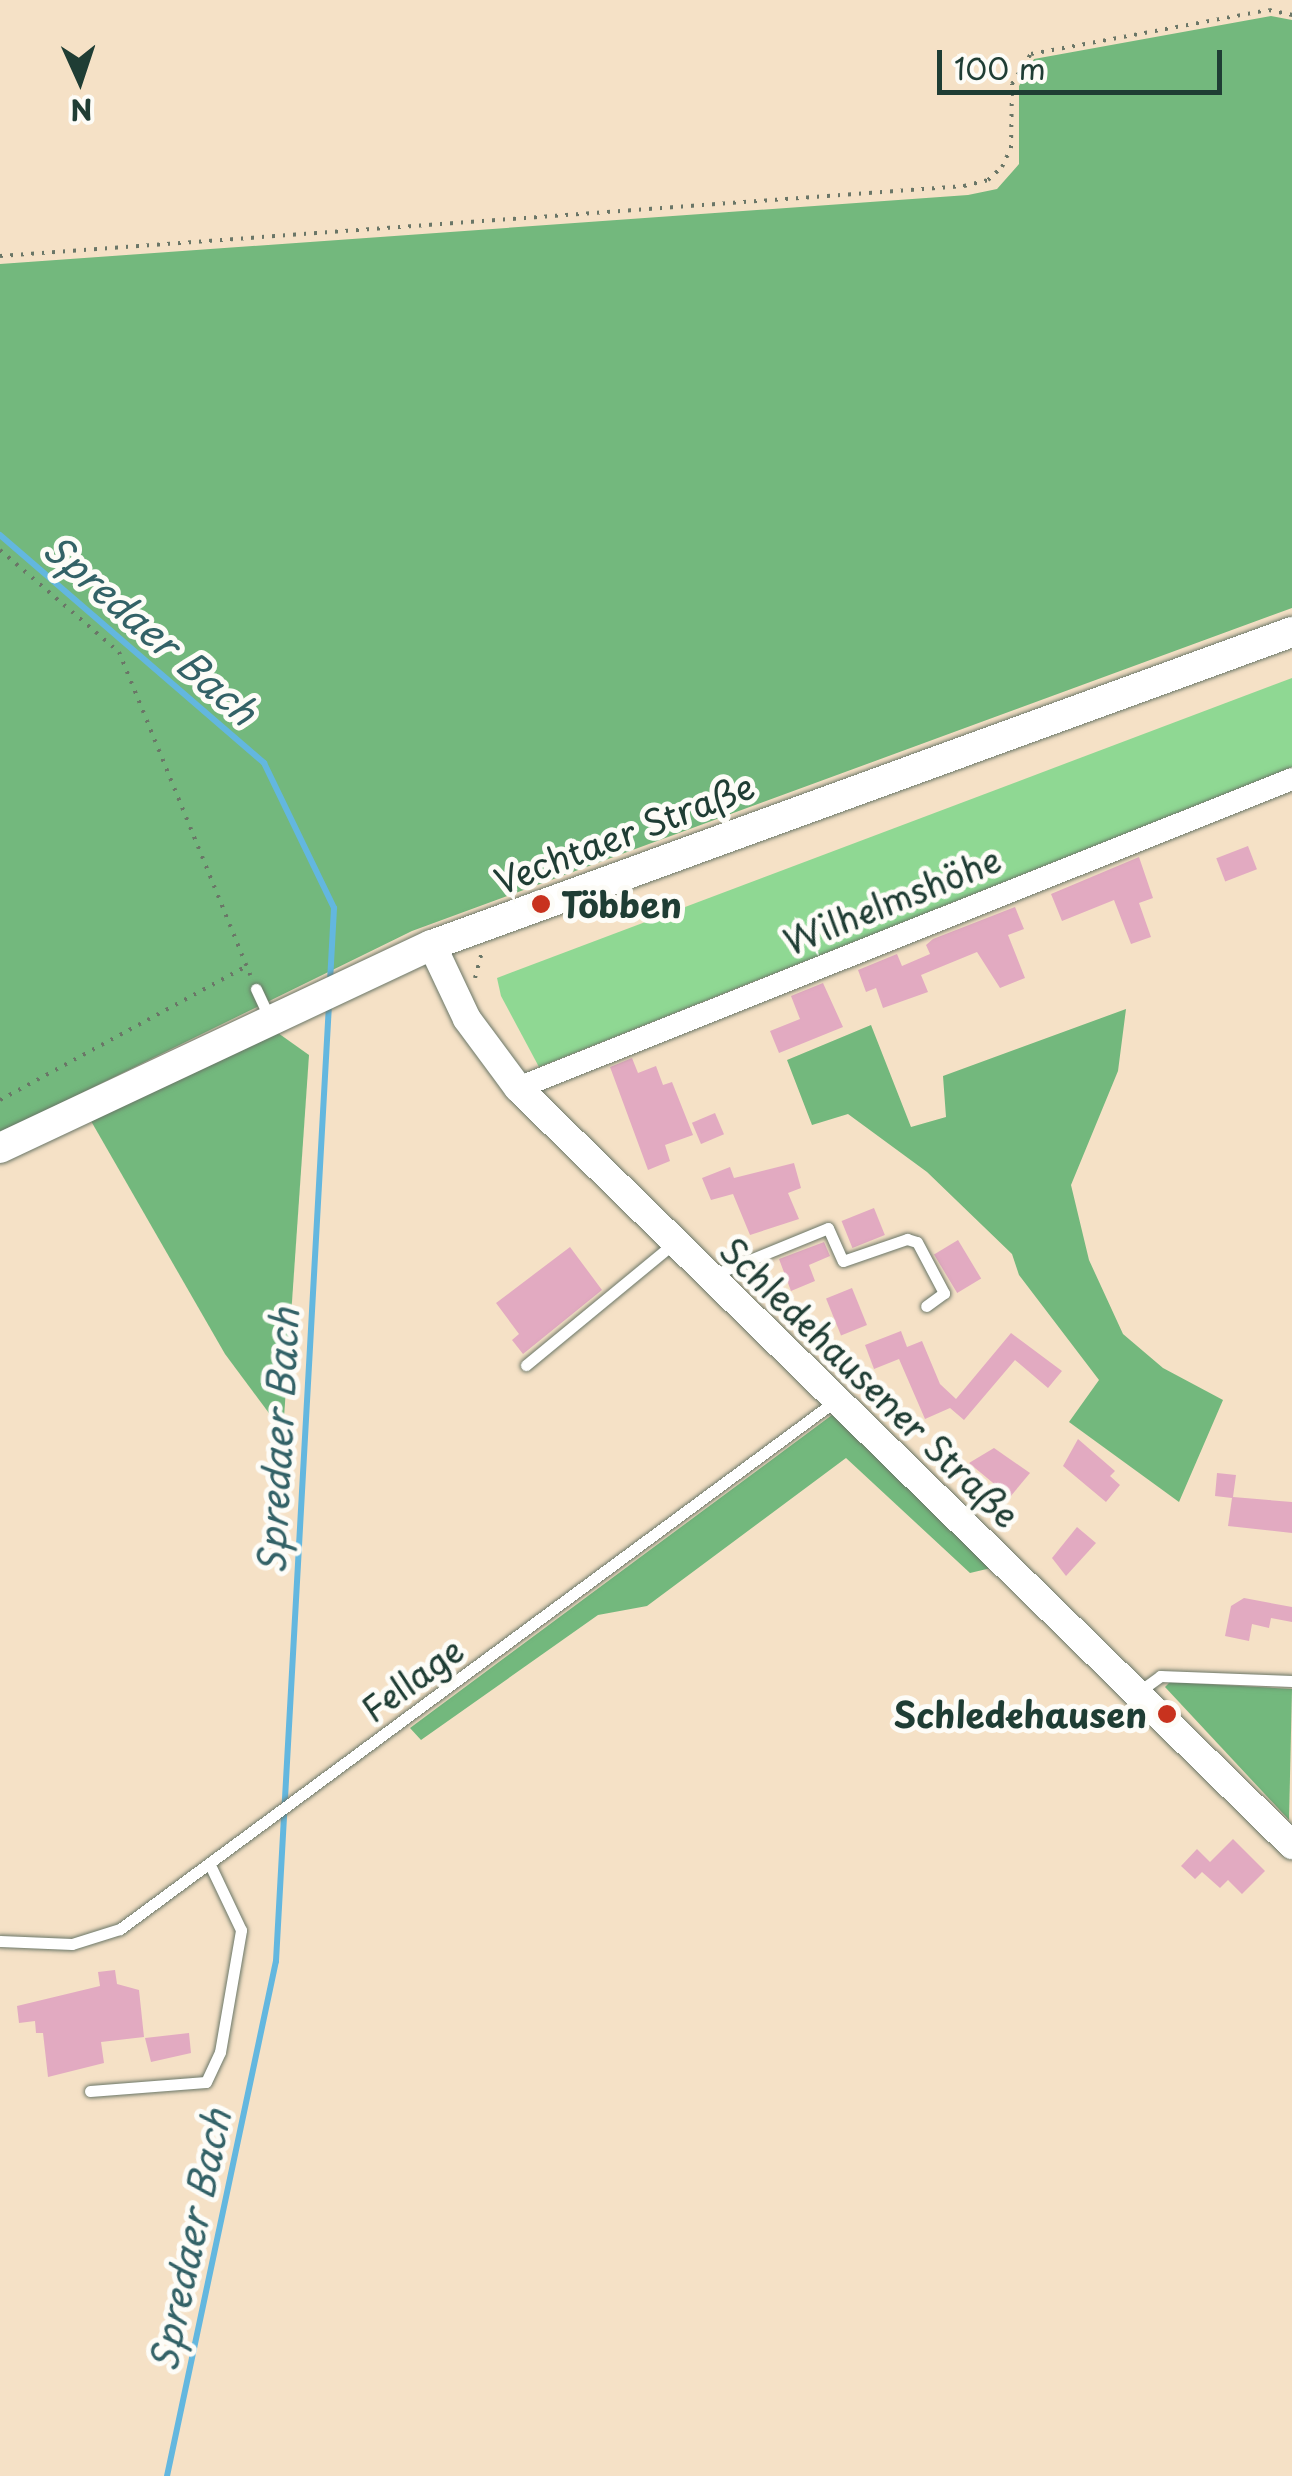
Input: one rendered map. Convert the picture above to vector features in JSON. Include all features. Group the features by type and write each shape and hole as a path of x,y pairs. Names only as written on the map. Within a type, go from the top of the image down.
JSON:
{"main road":[{"name":"Vechtaer Straße","path":"0,1148 280,1006 432,944 1292,632"}],"street":[{"name":"Wilhelmshöhe","path":"518,1088 1292,779"},
{"name":"Schledehausener Straße","path":"432,944 467,1018 518,1088 710,1278 840,1397 1135,1695 1292,1845"}],"lane":[{"path":"256,989 280,1006"},
{"path":"710,1278 828,1228 842,1260 906,1238 917,1242 944,1293 926,1306"},
{"path":"526,1366 675,1242"},
{"name":"Fellage","path":"0,1942 72,1944 120,1929 840,1397"},
{"path":"1135,1695 1160,1676 1292,1681"},
{"path":"90,2092 206,2082 220,2052 242,1930 208,1863"}],"path":[{"path":"0,256 964,186 1002,167 1012,148 1012,84 1030,54 1269,10 1292,15"},
{"path":"0,550 118,652 256,989"},
{"path":"0,1100 245,967"}],"green space":[{"path":"1271,16 1292,20 1292,608 412,931 0,1133 0,264 968,195 997,189 1019,164 1019,86 1034,59"},
{"path":"1292,678 1292,767 539,1067 501,996 497,978"},
{"path":"1126,1009 1118,1071 1071,1185 1089,1260 1123,1334 1163,1368 1223,1400 1179,1502 1069,1422 1099,1380 1019,1275 1012,1254 927,1172 848,1114 812,1125 787,1060 871,1025 911,1127 946,1117 943,1076"},
{"path":"278,1033 309,1055 283,1432 225,1354 91,1121"},
{"path":"832,1415 991,1568 970,1573 846,1458 647,1606 598,1615 421,1740 410,1728"},
{"path":"1170,1682 1292,1689 1289,1820 1165,1687"}],"building":[{"path":"1248,846 1257,869 1225,882 1216,858"},
{"path":"1139,857 1153,898 1139,903 1151,937 1131,944 1114,900 1062,921 1051,894"},
{"path":"1015,907 1024,929 1008,935 1025,978 1000,988 977,952 921,975 928,992 883,1008 876,988 866,992 858,970 897,954 902,966 930,954 926,945 933,939"},
{"path":"823,983 843,1027 779,1053 770,1031 800,1019 791,996"},
{"path":"632,1058 638,1073 656,1066 663,1085 672,1082 693,1135 665,1145 670,1161 648,1170 610,1067"},
{"path":"715,1113 724,1134 701,1144 692,1123"},
{"path":"794,1163 801,1188 788,1193 799,1219 750,1235 733,1194 711,1200 702,1178 730,1167 734,1178"},
{"path":"874,1208 885,1235 852,1248 842,1221"},
{"path":"958,1240 981,1279 957,1293 934,1254"},
{"path":"824,1242 830,1256 809,1265 815,1281 791,1291 779,1259"},
{"path":"570,1247 602,1290 523,1354 512,1340 519,1334 496,1303"},
{"path":"852,1288 867,1325 841,1336 826,1298"},
{"path":"901,1331 907,1347 922,1341 940,1384 956,1399 1011,1333 1062,1371 1048,1388 1015,1360 964,1420 950,1408 925,1419 899,1359 874,1369 865,1345"},
{"path":"1078,1439 1115,1471 1110,1476 1120,1485 1106,1502 1063,1466"},
{"path":"994,1448 1030,1473 1010,1497 969,1463"},
{"path":"1217,1473 1236,1475 1233,1497 1292,1502 1292,1533 1228,1526 1232,1498 1215,1496"},
{"path":"1077,1527 1096,1543 1066,1576 1052,1558"},
{"path":"1244,1598 1292,1607 1292,1622 1271,1618 1269,1628 1252,1624 1249,1641 1225,1636 1231,1606"},
{"path":"1233,1839 1265,1871 1242,1894 1228,1880 1220,1888 1202,1872 1195,1879 1181,1866 1197,1849 1210,1862"},
{"path":"115,1970 117,1984 139,1990 144,2037 101,2042 104,2063 48,2077 43,2033 36,2033 35,2021 19,2023 17,2006 100,1986 98,1972"},
{"path":"189,2033 191,2053 151,2062 145,2038"}],"waterway":[{"name":"Spredaer Bach","path":"0,535 264,763 334,908 330,983"},
{"name":"Spredaer Bach","path":"167,2476 276,1961 329,1005"}],"place":[{"name":"Többen","path":"541,904"},
{"name":"Schledehausen","path":"1167,1714"}]}
